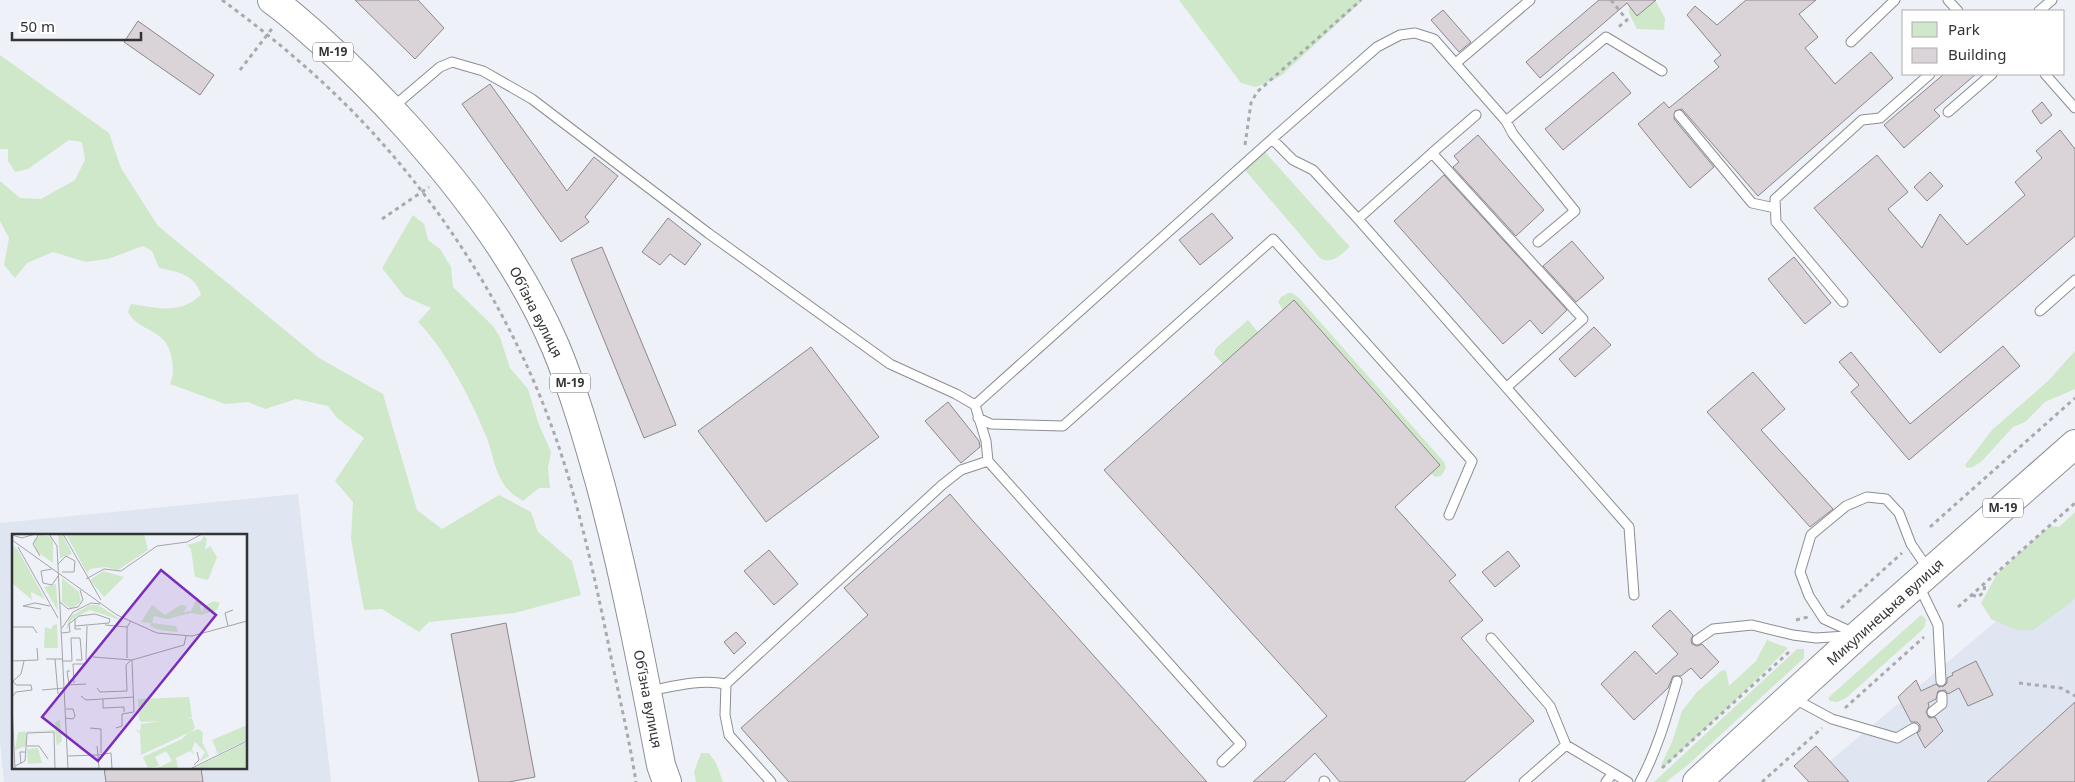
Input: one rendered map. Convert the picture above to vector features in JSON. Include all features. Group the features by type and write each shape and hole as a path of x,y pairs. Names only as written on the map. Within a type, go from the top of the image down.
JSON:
{"highway":[{"name":"Обʼїзна вулиця","path":"280,5 349,66 391,108 448,173 477,212 521,281 555,346 570,384 586,434 619,553 648,691 663,776"},
{"name":"Микулинецька вулиця","path":"1697,782 1858,635 2075,444"}],"lane":[{"path":"1456,63 1530,0"},
{"path":"1851,42 1895,0"},
{"path":"1948,0 1957,10"},
{"path":"2040,10 2052,0"},
{"path":"975,405 1377,47 1400,34 1415,33 1434,39 1506,121 1513,134 1575,210 1538,242"},
{"path":"1506,121 1606,37 1662,71"},
{"path":"391,108 440,67 452,62 483,71 532,99 708,233 890,364 956,394 975,405 986,441 988,462 1241,744 1222,762"},
{"path":"1843,302 1776,222 1774,199 1862,120 1880,118 1929,75"},
{"path":"1948,112 1991,75"},
{"path":"2046,75 2075,108"},
{"path":"1358,219 1476,115"},
{"path":"1678,115 1752,204 1775,208"},
{"path":"1272,139 1294,160 1313,170 1629,527 1634,595"},
{"path":"1432,153 1583,319 1507,387"},
{"path":"978,418 991,424 1063,426 1273,239 1472,461 1449,514"},
{"path":"2040,310 2075,280"},
{"path":"771,782 730,735 725,715 726,684 942,485 961,470 988,462"},
{"path":"1858,635 1824,619 1809,596 1800,572 1811,535 1846,506 1867,497 1886,500 1899,513 1924,578 1938,625 1941,681"},
{"path":"1698,640 1713,629 1752,625 1793,635 1816,638 1858,635"},
{"path":"1491,638 1550,706 1566,745 1628,782"},
{"path":"1640,782 1650,764 1668,714 1677,681"},
{"path":"648,691 695,682 726,684"},
{"path":"1932,712 1942,704 1942,696"},
{"path":"1790,697 1832,719 1897,738 1914,728"},
{"path":"1524,782 1566,745"},
{"path":"1606,782 1613,773"}],"path":[{"path":"222,0 268,34 316,76 363,122 422,191 482,282 505,322 531,374 553,430 586,542 636,782"},
{"path":"1243,165 1251,103 1257,92 1361,0"},
{"path":"1606,37 1627,20 1611,0"},
{"path":"240,70 268,34 280,5"},
{"path":"382,219 448,173"},
{"path":"1930,527 2075,398"},
{"path":"1958,607 2075,503"},
{"path":"1841,608 1911,544"},
{"path":"1971,595 1978,596 1984,592 1985,583"},
{"path":"1796,620 1814,615"},
{"path":"1845,708 1924,638"},
{"path":"1662,768 1790,652"},
{"path":"2018,683 2061,688 2075,696"},
{"path":"1762,782 1822,728"}],"shaded area":[{"path":"298,494 331,782 4,782 0,742 0,523"},
{"path":"2075,555 2075,782 1805,782"}],"green space":[{"path":"1179,0 1363,0 1281,76 1256,87 1241,83"},
{"path":"1630,0 1655,0 1665,18 1664,30 1637,29 1629,13"},
{"path":"0,55 109,133 121,168 158,226 319,358 383,394 417,510 442,529 499,495 531,512 538,532 572,561 581,595 515,613 429,622 419,632 382,609 364,610 351,539 353,502 335,481 364,438 337,418 328,406 296,399 265,409 248,402 225,404 170,384 173,375 172,360 165,341 133,319 128,312 131,304 176,308 193,301 201,295 195,282 190,278 159,268 152,251 143,246 108,259 86,262 53,252 27,263 15,278 4,265 9,238 0,221 0,181 20,198 41,199 75,180 85,160 82,142 69,140 28,169 15,172 8,161 8,149 0,149"},
{"path":"1265,152 1350,247 1339,256 1332,260 1320,258 1245,170"},
{"path":"413,215 424,224 428,240 440,249 451,267 453,287 493,326 500,337 510,368 528,389 538,422 551,452 548,468 550,488 539,488 523,501 513,494 501,480 486,436 473,407 448,361 418,322 431,308 404,296 382,268"},
{"path":"1292,293 1299,298 1444,462 1446,468 1441,476 1435,477 1431,473 1440,465 1294,300 1283,310 1278,302 1281,297"},
{"path":"1248,320 1258,332 1223,364 1214,354 1216,348"},
{"path":"2075,351 2075,389 2045,402 2025,422 2013,427 1982,461 1973,467 1967,468 1965,465 1992,430 2048,381"},
{"path":"2075,512 2075,596 2073,601 2033,630 2017,630 1991,619 1981,603 1997,574 2038,536 2051,526 2059,527"},
{"path":"1921,615 1926,619 1925,626 1921,631 1846,698 1837,702 1830,701 1828,698"},
{"path":"1767,640 1788,648 1664,767 1661,765 1672,742 1682,711 1697,692 1721,671 1726,670 1729,686 1756,661"},
{"path":"1797,649 1804,649 1804,658 1689,764 1666,782 1654,782"},
{"path":"701,753 709,753 716,763 723,782 696,782 694,772"}],"building":[{"path":"355,0 418,0 444,28 415,59"},
{"path":"1599,0 1656,0 1637,16 1627,3 1540,78 1526,62"},
{"path":"1746,0 1816,0 1799,14 1818,37 1805,48 1835,84 1871,52 1893,78 1758,196 1682,109 1675,111 1674,119 1714,167 1690,188 1638,124 1664,102 1669,108 1719,67 1714,61 1721,55 1687,15 1695,6 1717,25"},
{"path":"1443,10 1471,42 1459,52 1431,20"},
{"path":"138,21 214,75 200,95 124,42"},
{"path":"1613,72 1631,93 1563,150 1545,129"},
{"path":"1943,75 1975,75 1934,110 1940,116 1904,148 1884,125"},
{"path":"490,84 567,191 594,157 618,176 585,217 589,222 561,242 462,104"},
{"path":"2042,102 2052,115 2041,124 2032,111"},
{"path":"2060,130 2075,149 2075,236 1940,353 1814,208 1877,155 1908,192 1888,209 1922,248 1940,214 1967,245 2025,195 2015,182 2042,158 2036,151"},
{"path":"1478,135 1544,210 1516,236 1453,167 1459,162 1454,156"},
{"path":"1930,172 1943,186 1927,201 1914,187"},
{"path":"1444,175 1567,310 1542,334 1530,320 1503,344 1394,221"},
{"path":"1212,213 1233,238 1200,265 1179,240"},
{"path":"668,218 701,244 685,265 670,254 660,265 642,252"},
{"path":"1572,241 1604,278 1576,302 1543,266"},
{"path":"602,247 676,425 644,438 571,259"},
{"path":"1794,257 1831,303 1805,324 1768,279"},
{"path":"1294,300 1440,465 1395,507 1456,575 1449,581 1483,620 1461,638 1534,721 1464,782 1340,782 1315,753 1284,782 1253,782 1327,716 1104,470"},
{"path":"1594,327 1611,345 1575,377 1559,359"},
{"path":"2003,346 2020,366 1909,460 1851,392 1859,385 1839,362 1851,352 1910,424"},
{"path":"811,347 879,437 766,522 698,431"},
{"path":"1753,372 1785,409 1761,430 1833,509 1810,527 1707,412"},
{"path":"948,402 979,441 980,447 961,463 925,421"},
{"path":"950,494 1207,782 789,782 741,728 868,615 844,588"},
{"path":"769,550 798,584 774,605 744,571"},
{"path":"1508,551 1520,566 1495,587 1482,572"},
{"path":"1670,610 1693,635 1692,644 1697,646 1702,644 1719,662 1701,679 1691,668 1681,676 1673,676 1668,688 1634,720 1601,684 1635,651 1656,674 1678,654 1652,626"},
{"path":"506,623 535,777 509,782 479,782 451,634"},
{"path":"736,632 746,643 734,654 724,642"},
{"path":"1976,661 1993,695 1968,706 1959,688 1948,694 1945,690 1938,691 1936,699 1928,703 1929,706 1926,712 1929,718 1935,717 1943,731 1925,748 1917,733 1920,731 1920,725 1917,722 1911,722 1898,697 1916,680 1921,691 1936,684 1939,687 1944,686 1947,683 1947,678 1953,675 1952,673"},
{"path":"2075,702 2075,782 1987,782"},
{"path":"1816,746 1849,782 1809,782 1794,766"},
{"path":"104,770 201,770 203,782 106,782"}]}
